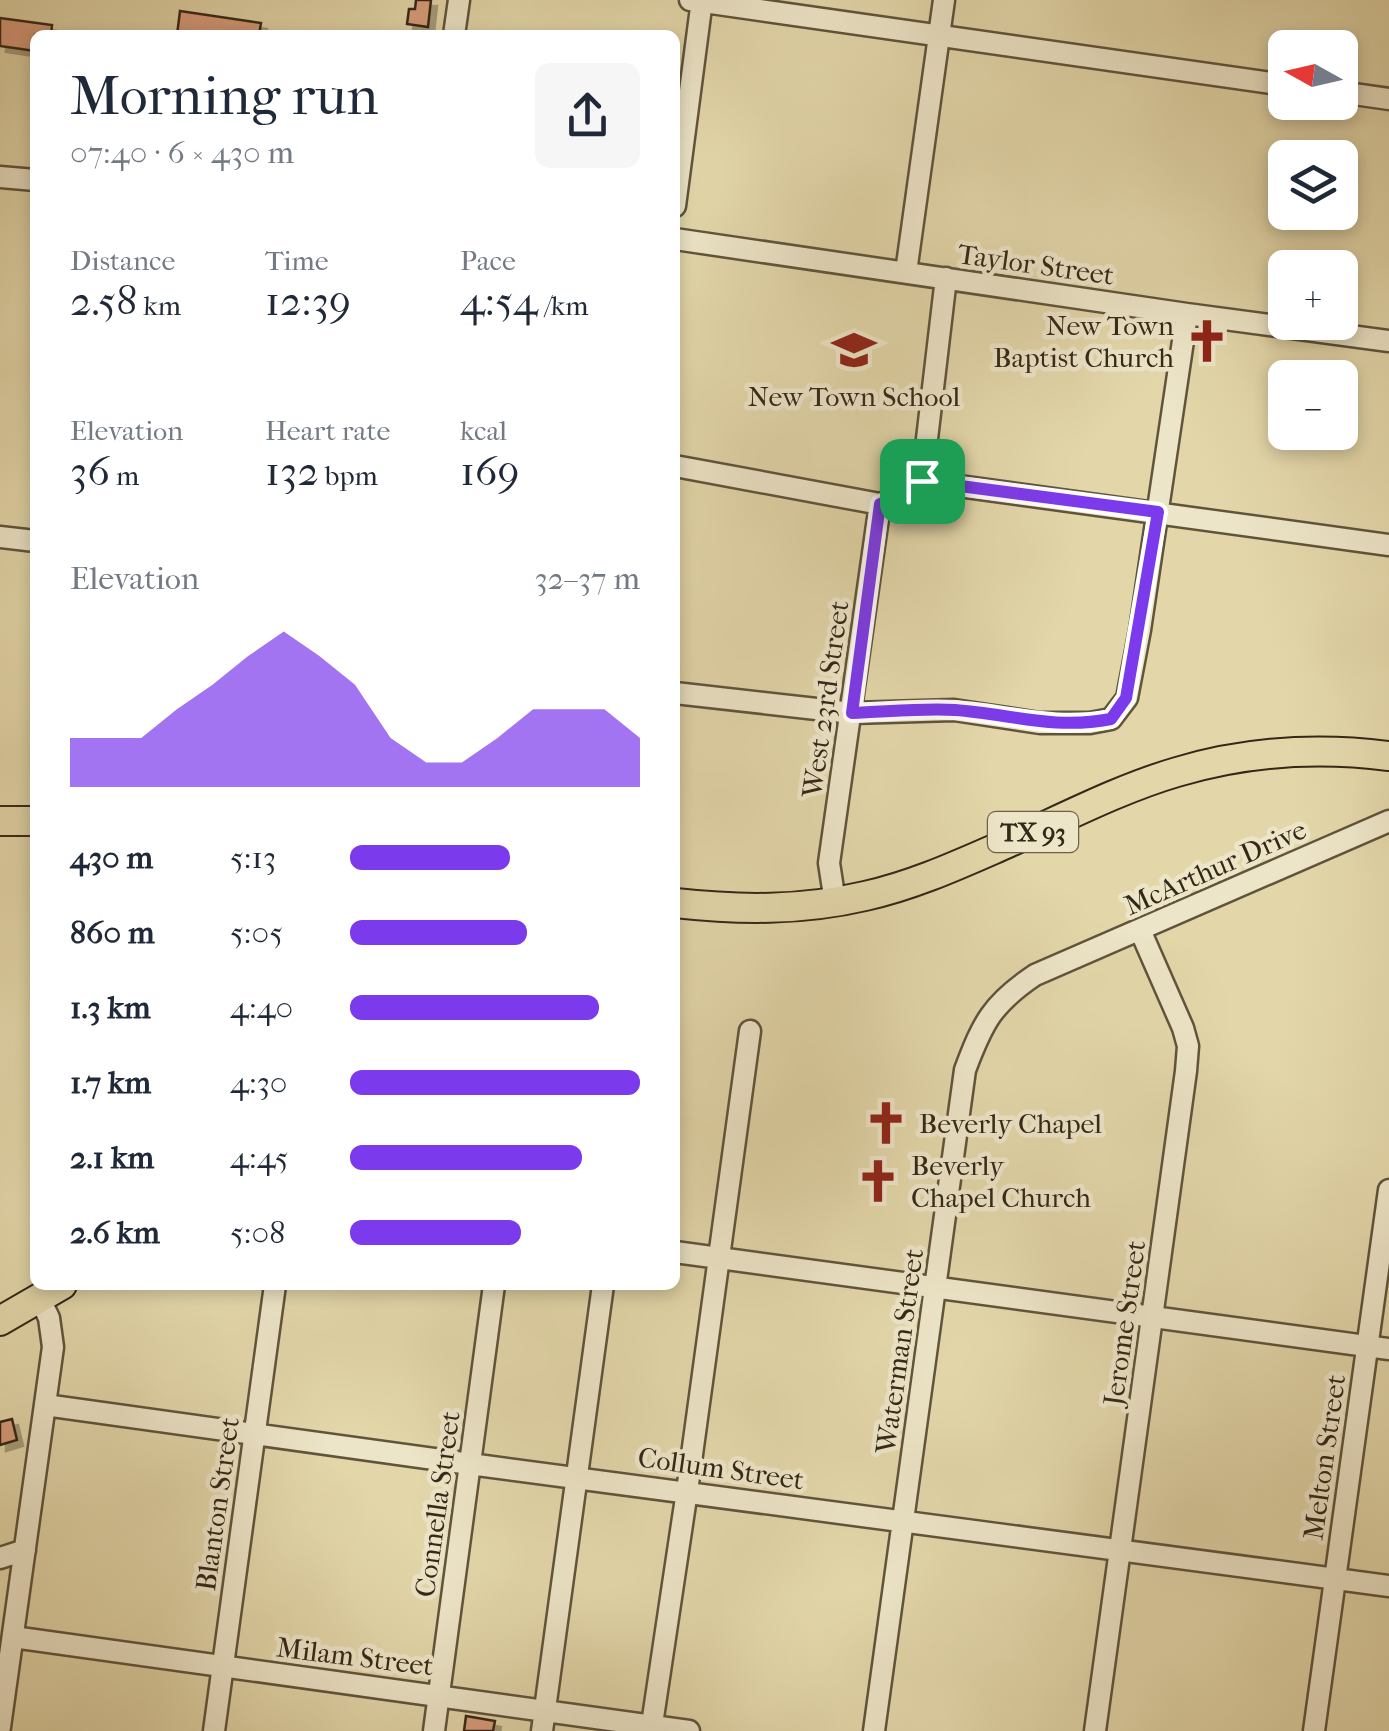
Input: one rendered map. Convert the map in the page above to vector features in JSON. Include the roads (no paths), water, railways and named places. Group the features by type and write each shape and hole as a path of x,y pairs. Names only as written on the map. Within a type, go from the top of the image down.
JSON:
{"main road":[{"name":"TX 93","path":"680,903 755,909 866,896 913,882 1131,788 1198,766 1241,756 1291,752 1389,756"},
{"path":"0,821 30,821"},
{"path":"0,1321 51,1292"}],"street":[{"path":"455,30 460,0"},
{"path":"906,272 944,0"},
{"path":"680,161 698,1 1268,83"},
{"path":"1358,95 1389,99"},
{"path":"0,177 30,180"},
{"name":"Taylor Street","path":"680,241 1389,341"},
{"path":"922,481 946,278"},
{"path":"680,694 852,713 954,710 1040,723 1111,719 1126,698 1187,314"},
{"path":"680,467 880,504 922,481 1389,545"},
{"name":"West 23rd Street","path":"835,902 830,863 880,504"},
{"path":"0,537 30,540"},
{"name":"McArthur Drive","path":"1063,962 1389,821"},
{"name":"Jerome Street","path":"1095,1731 1188,1046 1184,1028 1140,930"},
{"name":"Waterman Street","path":"874,1731 965,1070 980,1029 1011,991 1035,974 1063,962"},
{"path":"651,1728 750,1031"},
{"name":"Melton Street","path":"1314,1731 1389,1190"},
{"path":"680,1253 1389,1349"},
{"name":"Blanton Street","path":"214,1731 274,1290"},
{"name":"Connella Street","path":"434,1731 493,1290"},
{"path":"543,1721 603,1290"},
{"path":"0,1726 54,1338 49,1318 51,1292"},
{"name":"Collum Street","path":"45,1405 1389,1586"},
{"path":"0,1558 25,1550"},
{"name":"Milam Street","path":"13,1636 439,1694 543,1721 689,1731"}],"place":[{"name":"New Town Baptist Church","path":"1207,341"},
{"name":"New Town School","path":"854,350"},
{"name":"Beverly Chapel","path":"886,1123"},
{"name":"Beverly Chapel Church","path":"878,1181"}]}
